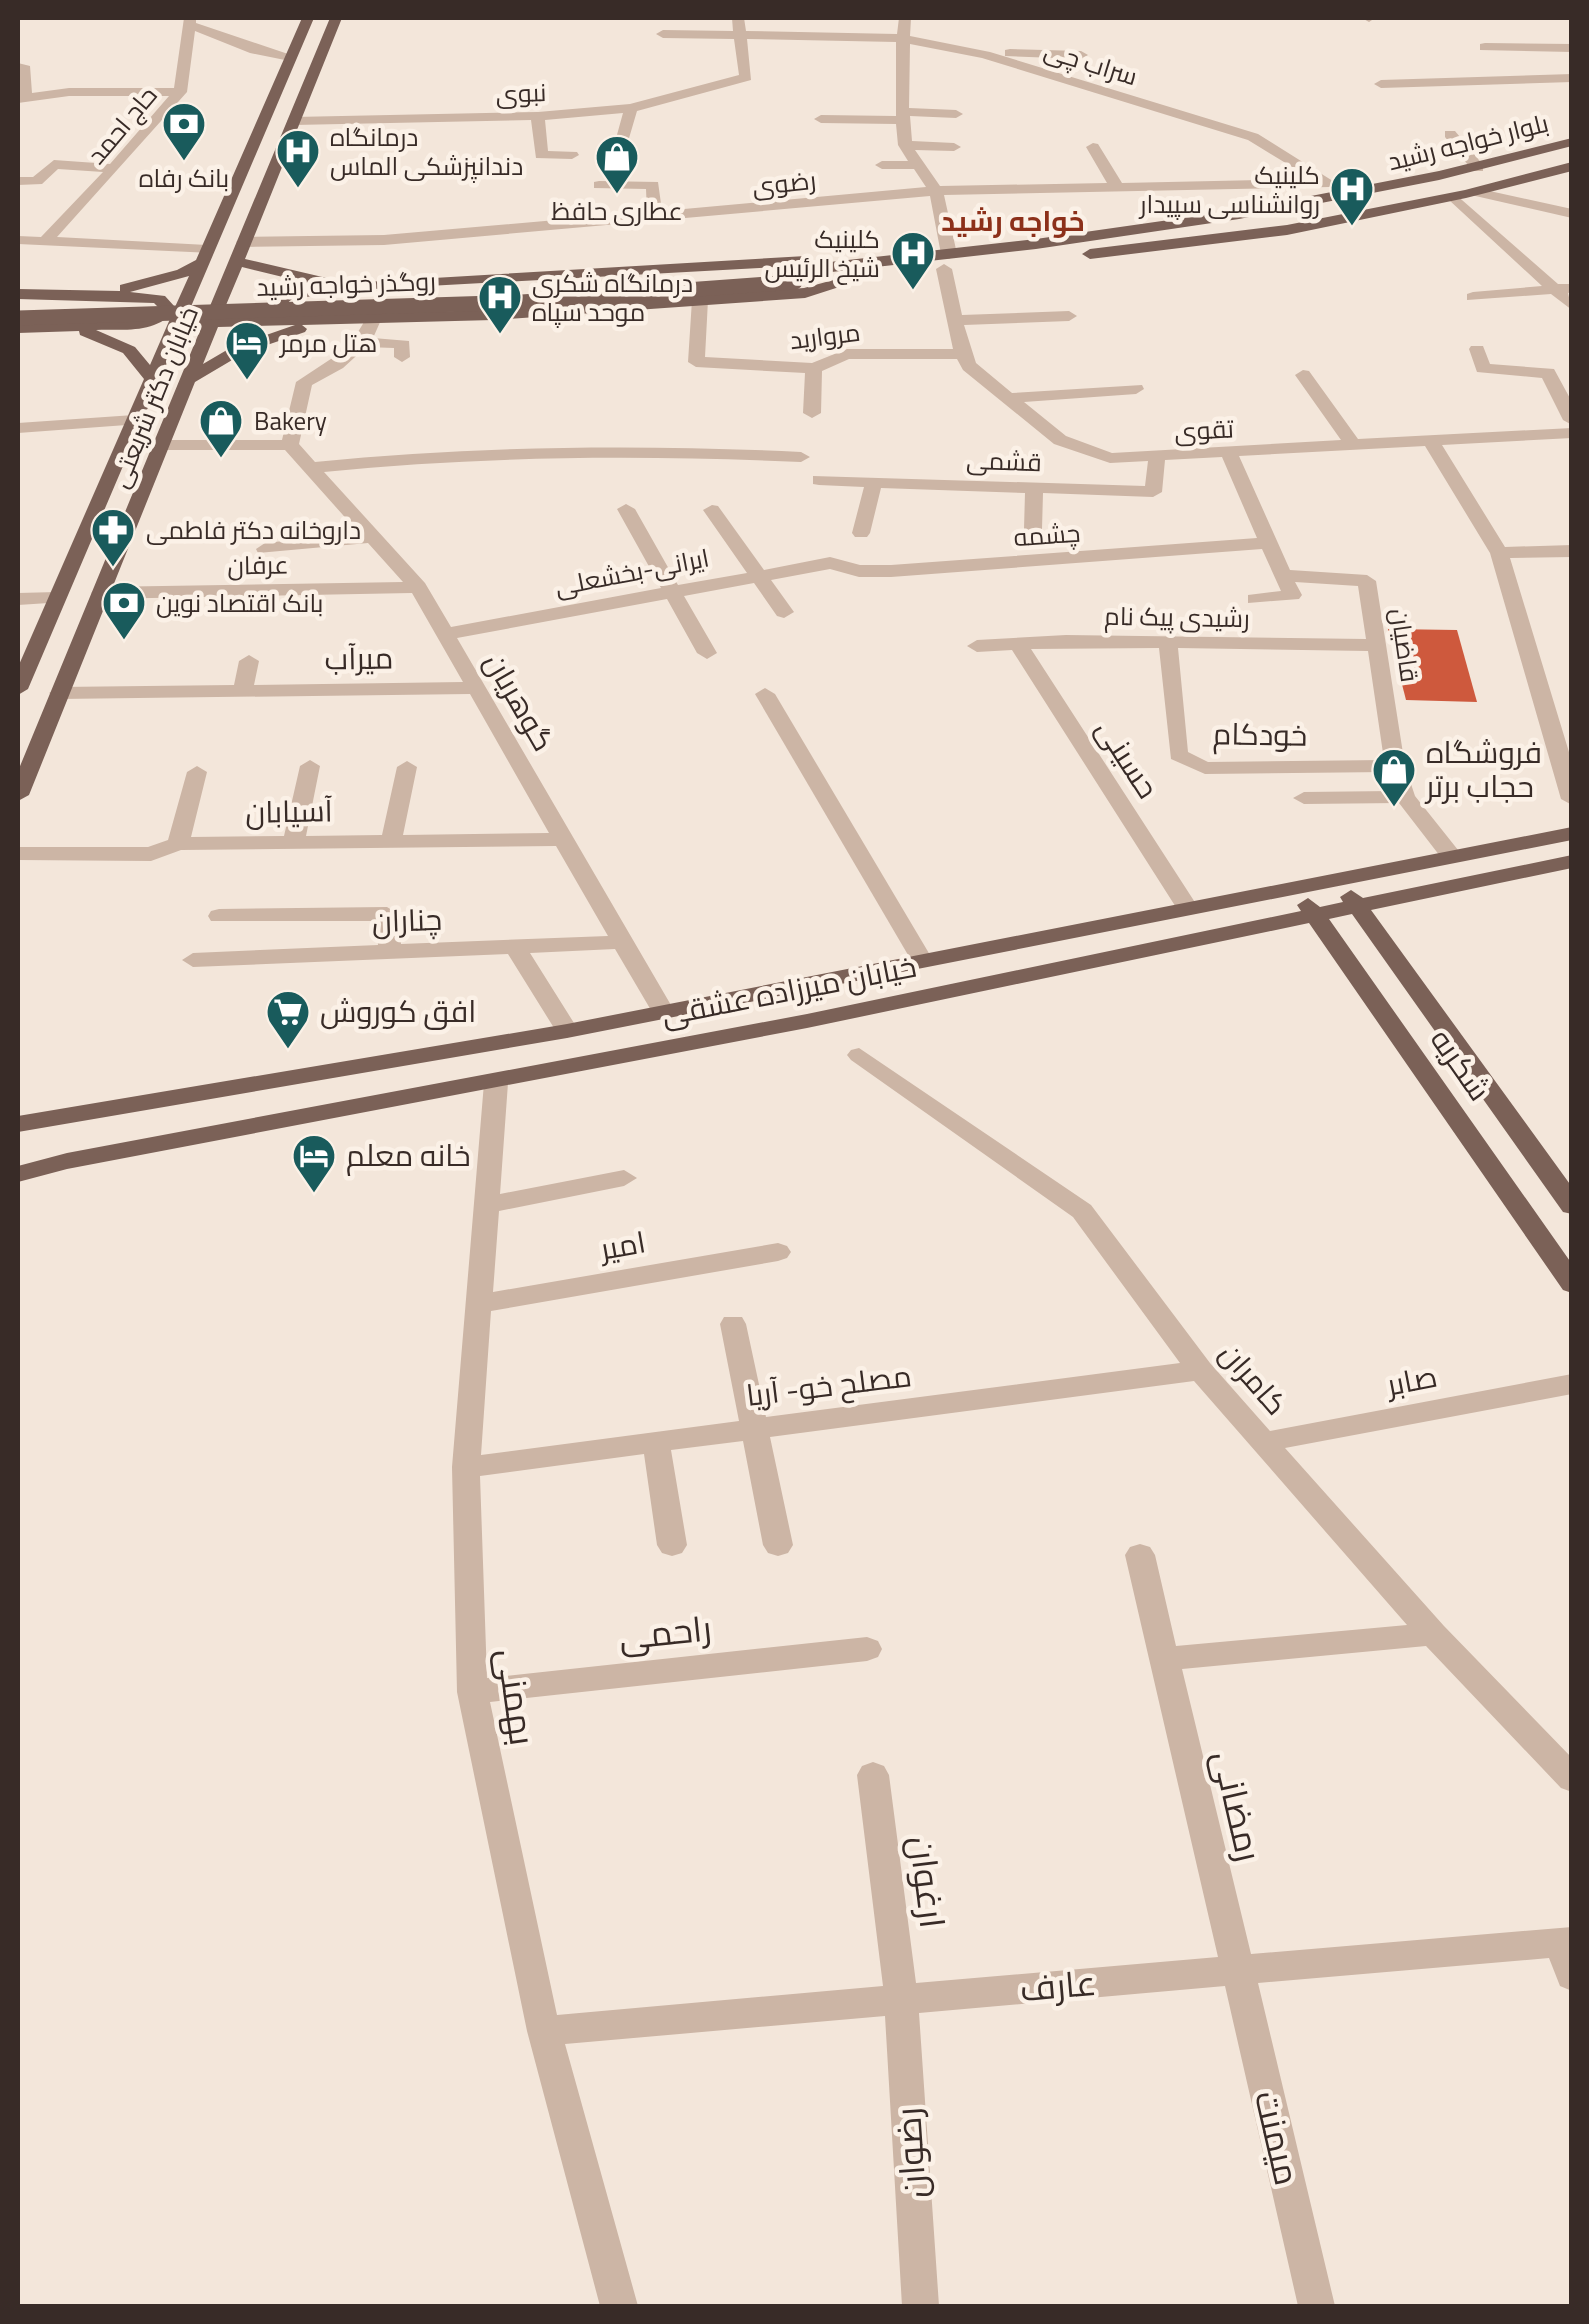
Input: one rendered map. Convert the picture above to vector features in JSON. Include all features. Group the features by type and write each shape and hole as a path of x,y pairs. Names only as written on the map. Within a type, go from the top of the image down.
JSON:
{"main road":[{"name":"خیابان دکتر شریعتی","path":"18,690 308,18"},
{"name":"خیابان دکتر شریعتی","path":"18,795 336,18"},
{"name":"بلوار خواجه رشید","path":"858,278 1350,196 1478,168 1572,142"},
{"name":"بلوار خواجه رشید","path":"841,264 946,262 1286,230 1454,197 1572,166"},
{"path":"81,294 158,281 204,257"},
{"path":"373,320 309,318 272,308 280,297 355,285 793,260 841,264"},
{"path":"236,261 307,280 355,285"},
{"path":"791,277 841,264"},
{"path":"791,277 858,278"},
{"name":"روگذر خواجه رشید","path":"18,306 396,295 791,277"},
{"name":"روگذر خواجه رشید","path":"18,318 522,302 791,277"},
{"path":"175,324 373,320 700,300 806,292 858,278"},
{"path":"18,294 224,292"},
{"path":"18,328 140,324 157,320 168,308 159,298 100,294"},
{"path":"188,380 238,350 299,329 373,320"},
{"path":"62,326 100,336 129,350 152,378"},
{"name":"خیابان میرزاده عشقی","path":"18,1124 568,1031 1292,885 1572,833"},
{"name":"خیابان میرزاده عشقی","path":"18,1174 86,1158 496,1083 1572,861"},
{"name":"شکریه","path":"1335,877 1562,1178 1572,1206"},
{"name":"شکریه","path":"1292,885 1572,1284"}],"street":[{"path":"598,18 598,34"},
{"path":"738,18 740,35"},
{"path":"905,18 901,38 904,145 936,191 962,354"},
{"path":"189,21 256,50 290,57"},
{"name":"حاج احمد","path":"44,240 114,169 180,92 189,21"},
{"name":"سراب چی","path":"663,34 901,38 970,52 1253,137 1350,196"},
{"name":"نبوی","path":"294,122 538,116 654,104 746,77 740,35"},
{"path":"1486,47 1572,48"},
{"path":"970,52 1080,55"},
{"path":"23,66 21,98 69,92 180,92"},
{"path":"1382,84 1572,78"},
{"path":"648,85 654,104"},
{"path":"622,142 630,108"},
{"path":"820,118 956,114"},
{"path":"538,116 541,155 572,154"},
{"path":"1450,134 1478,168"},
{"path":"904,145 954,148"},
{"path":"1093,147 1118,190"},
{"path":"18,181 37,181 54,164 114,169"},
{"path":"882,165 916,165"},
{"name":"رضوی","path":"244,242 384,240 936,191 1329,183"},
{"path":"599,185 653,185 655,217"},
{"path":"748,189 761,208"},
{"path":"1476,192 1572,214"},
{"path":"1454,197 1564,288 1572,305"},
{"path":"18,240 204,257"},
{"path":"1473,297 1564,288"},
{"name":"مروارید","path":"700,300 696,362 814,368 848,354 962,354"},
{"path":"957,320 1069,316"},
{"path":"161,445 290,445 304,382 342,363 366,342 373,320"},
{"path":"366,342 402,344 402,357"},
{"path":"1477,350 1483,368 1548,373 1572,420"},
{"name":"تقوی","path":"962,354 969,366 1060,440 1110,458 1572,433"},
{"path":"812,413 814,368"},
{"path":"1303,374 1353,445"},
{"path":"1009,398 1136,389"},
{"path":"18,428 134,420"},
{"path":"1429,439 1499,553 1572,798"},
{"name":"گوهریان","path":"290,445 418,587 664,1012"},
{"path":"311,468 450,454 642,449 801,456"},
{"path":"1229,454 1292,595 1255,599"},
{"name":"قشمی","path":"820,480 1153,492 1156,457"},
{"path":"860,533 874,481"},
{"path":"1033,528 1034,486"},
{"path":"626,509 708,653"},
{"path":"712,510 784,612"},
{"path":"266,549 373,537"},
{"name":"چشمه","path":"830,563 859,571 890,570 1268,543"},
{"path":"1499,553 1572,551"},
{"name":"ایرانی-بخشعلی","path":"445,634 672,589 830,563"},
{"name":"قاضیان","path":"1282,576 1367,581 1395,766 1405,798 1451,856"},
{"name":"عرفان","path":"100,593 418,587"},
{"path":"18,599 57,598"},
{"name":"رشیدی پیک نام","path":"978,646 1168,642 1377,645"},
{"name":"خودکام","path":"1168,642 1178,755 1205,768 1395,766"},
{"name":"حسینی","path":"1018,643 1186,907"},
{"path":"243,691 248,661"},
{"name":"میرآب","path":"59,693 476,688"},
{"path":"765,694 922,960"},
{"path":"294,841 310,766"},
{"path":"391,840 407,766"},
{"path":"178,844 196,772"},
{"path":"1304,798 1405,798"},
{"name":"آسیابان","path":"18,854 151,854 178,844 564,839"},
{"path":"219,916 387,914 390,952"},
{"name":"چناران","path":"193,960 623,942"},
{"path":"515,946 568,1031"},
{"name":"کامران","path":"859,1054 1082,1211 1200,1370 1434,1634 1572,1778"},
{"name":"بهمنی","path":"496,1083 466,1466 472,1692 544,2031 619,2306"},
{"path":"486,1205 624,1178"},
{"name":"امیر","path":"479,1304 778,1252"},
{"path":"733,1324 778,1545"},
{"name":"مصلح خو- آریا","path":"466,1466 1200,1370"},
{"name":"صابر","path":"1264,1442 1572,1384"},
{"path":"656,1442 672,1545"},
{"name":"رمضانی","path":"1140,1555 1237,1970"},
{"path":"1164,1659 1434,1634"},
{"name":"راحمی","path":"472,1692 867,1648"},
{"name":"ارغوان","path":"873,1774 901,1999"},
{"path":"1566,1942 1572,1976"},
{"name":"عارف","path":"544,2031 1566,1942"},
{"name":"میمنت","path":"1237,1970 1318,2306"},
{"name":"رضوان","path":"901,1999 920,2306"}],"building":[{"path":"1388,629 1457,630 1477,702 1406,700"}],"place":[{"name":"بانک رفاه","path":"184,162"},
{"name":"درمانگاه دندانپزشکی الماس","path":"298,189"},
{"name":"عطاری حافظ","path":"617,195"},
{"name":"کلینیک روانشناسی سپیدار","path":"1352,227"},
{"name":"کلینیک شیخ الرئیس","path":"913,291"},
{"name":"درمانگاه شکری موحد سپاه","path":"500,335"},
{"name":"هتل مرمر","path":"247,381"},
{"name":"Bakery","path":"221,459"},
{"name":"داروخانه دکتر فاطمی","path":"113,568"},
{"name":"بانک اقتصاد نوین","path":"124,641"},
{"name":"فروشگاه حجاب برتر","path":"1394,808"},
{"name":"افق کوروش","path":"288,1050"},
{"name":"خانه معلم","path":"314,1194"}],"district":[{"name":"خواجه رشید","path":"1013,221"}]}
